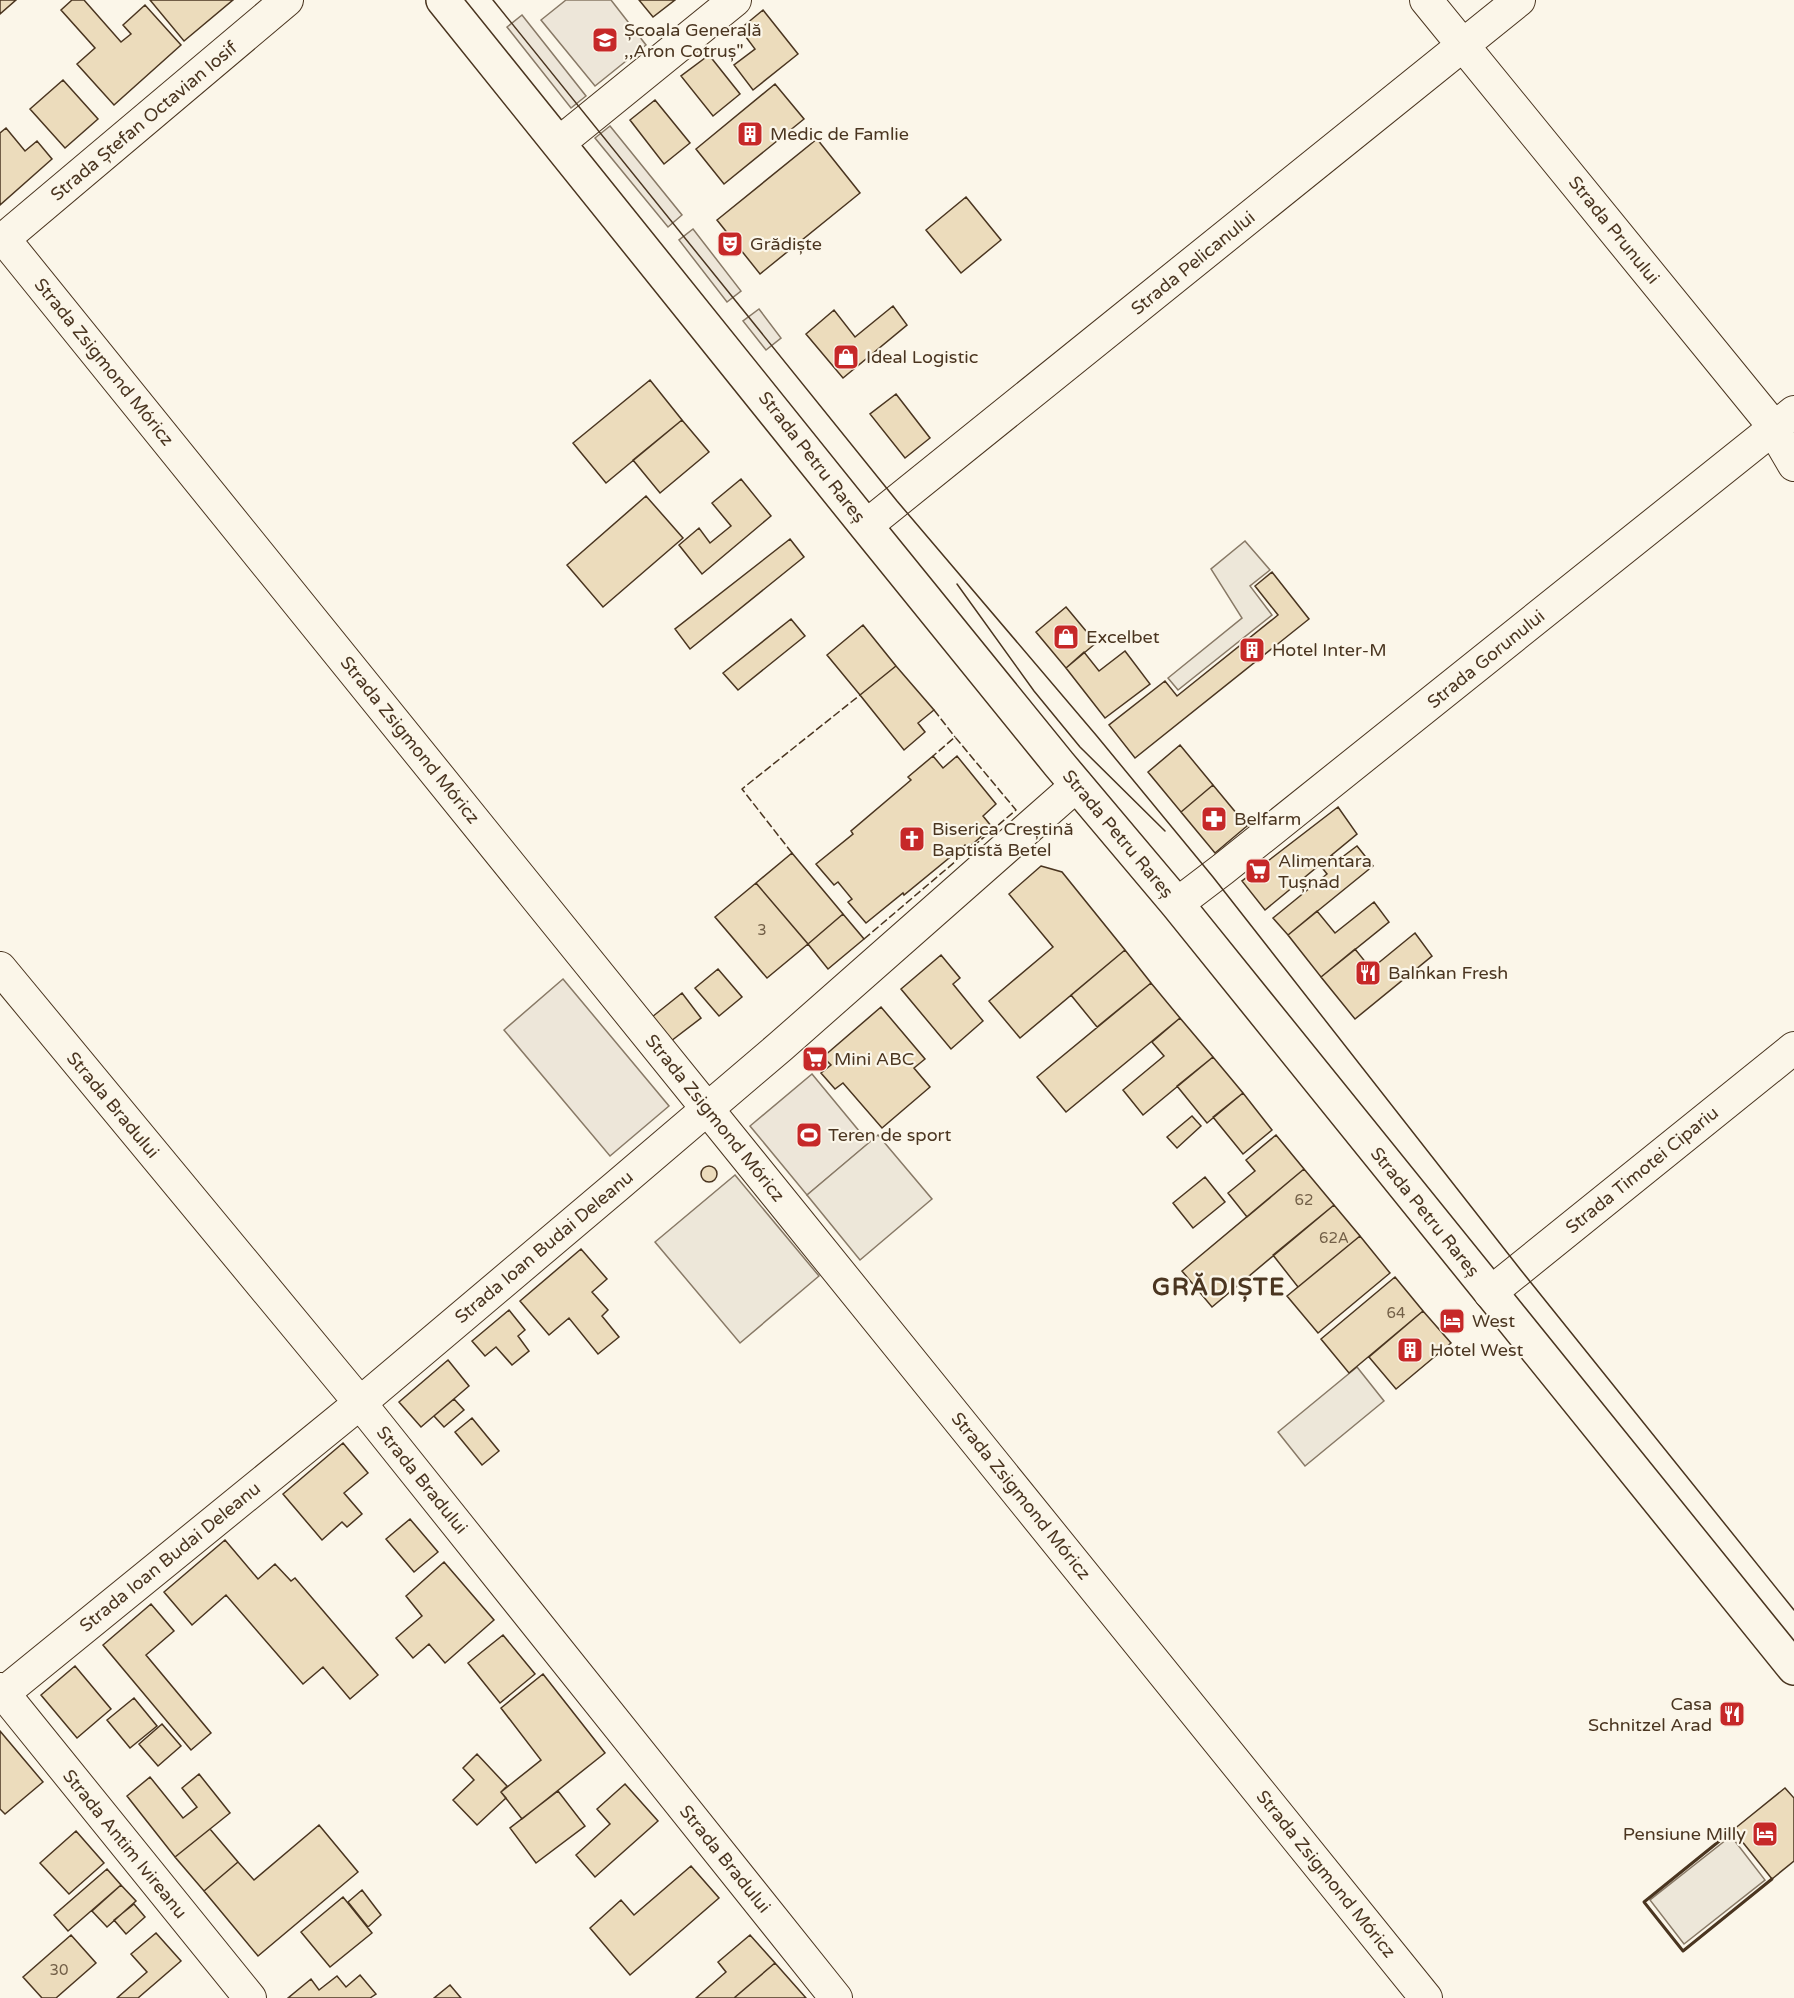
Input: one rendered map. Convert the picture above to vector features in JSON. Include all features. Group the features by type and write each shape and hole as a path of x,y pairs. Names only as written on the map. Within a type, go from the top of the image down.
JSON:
{"main road":[{"name":"Strada Petru Rareș","path":"443,0 866,526 1177,904 1794,1668"}],"street":[{"name":"Strada Ștefan Octavian Iosif","path":"2,240 287,0"},
{"path":"559,143 735,0"},
{"name":"Strada Prunului","path":"1426,0 1754,402 1784,420 1794,465"},
{"name":"Strada Pelicanului","path":"866,526 1519,0"},
{"name":"Strada Zsigmond Móricz","path":"2,240 1426,1998"},
{"name":"Strada Gorunului","path":"1177,904 1784,420"},
{"name":"Strada Ioan Budai Deleanu","path":"1,1693 360,1403 708,1109 1077,785"},
{"name":"Strada Bradului","path":"0,968 360,1403 836,1998"},
{"name":"Strada Timotei Cipariu","path":"1490,1293 1794,1048"},
{"name":"Strada Antim Ivireanu","path":"1,1693 250,1998"}],"shaded area":[{"name":"Școala Generală ,,Aron Cotruș\"","path":"566,0 611,0 646,45 595,86 541,20"},
{"path":"522,15 586,96 571,108 507,27"},
{"path":"610,126 682,215 668,227 595,138"},
{"path":"693,229 741,291 727,302 679,240"},
{"path":"759,309 781,338 766,350 743,321"},
{"path":"1245,541 1270,570 1250,586 1272,615 1178,690 1168,678 1242,618 1211,569"},
{"path":"563,979 669,1106 610,1156 504,1030"},
{"name":"Teren de sport","path":"812,1074 869,1143 807,1195 750,1126"},
{"path":"878,1135 932,1199 860,1260 807,1195"},
{"path":"735,1175 819,1276 740,1343 655,1242"},
{"path":"1357,1367 1384,1401 1305,1466 1278,1432"},
{"path":"1731,1836 1765,1880 1684,1944 1650,1900"}],"building":[{"path":"0,0 16,0 0,14"},
{"path":"72,0 84,0 121,42 131,34 123,25 145,5 181,45 114,105 77,64 95,48 61,10"},
{"path":"150,0 233,0 184,41"},
{"path":"639,0 675,0 653,17"},
{"path":"763,10 798,54 753,90 734,65 755,49 740,29"},
{"path":"709,55 740,94 713,116 681,76"},
{"path":"63,80 98,119 65,148 30,109"},
{"name":"Medic de Famlie","path":"775,84 804,119 724,184 696,149"},
{"path":"655,100 690,143 664,164 630,120"},
{"path":"6,128 25,151 37,141 52,159 0,205 0,133"},
{"path":"817,139 860,193 760,274 717,220"},
{"path":"966,197 1001,240 961,273 926,230"},
{"name":"Ideal Logistic","path":"893,306 907,325 843,378 806,334 834,310 855,337"},
{"path":"650,380 682,420 606,483 573,443"},
{"path":"896,394 930,438 905,458 870,414"},
{"path":"682,420 709,452 660,493 633,460"},
{"path":"741,479 771,516 702,574 679,545 699,528 710,543 731,526 712,503"},
{"path":"646,496 683,538 603,607 567,565"},
{"path":"790,539 804,557 690,649 675,629"},
{"name":"Hotel Inter-M","path":"1272,572 1309,619 1135,758 1109,725 1165,681 1177,696 1278,615 1255,586"},
{"name":"Excelbet","path":"1066,607 1096,643 1066,668 1036,632"},
{"path":"791,619 805,636 738,690 723,673"},
{"path":"863,625 896,666 860,695 827,655"},
{"path":"1125,651 1150,684 1105,718 1066,668 1084,652 1099,671"},
{"path":"896,666 934,710 918,723 925,732 904,750 860,695"},
{"path":"1180,745 1213,785 1181,812 1148,772"},
{"name":"Biserica Creștină Baptistă Betel","path":"933,756 943,768 957,756 996,804 983,816 992,827 968,848 965,845 866,923 848,902 852,899 838,882 834,885 816,864 853,834 851,831 911,780 908,777"},
{"name":"Belfarm","path":"1213,785 1247,826 1215,853 1181,812"},
{"path":"1338,807 1357,834 1265,910 1242,881"},
{"path":"1357,846 1373,866 1288,935 1273,918 1327,874 1320,865 1332,855 1337,861"},
{"path":"792,853 843,914 808,944 756,883"},
{"path":"1041,866 1062,872 1125,950 1020,1038 989,1001 1053,947 1009,894"},
{"path":"756,883 808,944 767,978 715,917"},
{"path":"1374,902 1389,922 1321,977 1288,935 1317,911 1335,933"},
{"path":"843,914 864,939 828,969 808,944"},
{"name":"Balnkan Fresh","path":"1415,933 1432,956 1355,1019 1321,977 1355,949 1371,969"},
{"path":"1125,950 1151,983 1097,1027 1071,995"},
{"path":"941,955 960,978 953,984 983,1021 951,1049 901,989"},
{"path":"718,969 742,997 719,1016 695,988"},
{"path":"1151,983 1180,1018 1066,1112 1037,1077"},
{"path":"682,993 701,1018 671,1041 652,1017"},
{"path":"881,1007 925,1059 914,1068 930,1087 882,1128 843,1083 835,1089 821,1073 831,1065 823,1057"},
{"path":"1180,1018 1213,1057 1143,1115 1123,1090 1164,1056 1152,1042"},
{"path":"1213,1057 1243,1093 1207,1123 1177,1086"},
{"path":"1243,1093 1272,1130 1243,1154 1213,1117"},
{"path":"1192,1116 1201,1126 1177,1148 1167,1137"},
{"path":"1276,1135 1304,1169 1247,1217 1228,1193 1255,1171 1246,1160"},
{"path":"709,1166 715,1168 717,1174 715,1180 709,1182 703,1180 701,1174 703,1168"},
{"path":"1304,1169 1334,1205 1212,1307 1182,1271"},
{"path":"1205,1177 1225,1202 1193,1228 1173,1203"},
{"path":"1334,1205 1360,1236 1298,1287 1273,1255"},
{"path":"1360,1236 1390,1273 1318,1333 1287,1296"},
{"path":"581,1249 607,1279 592,1292 608,1310 602,1316 619,1337 598,1354 569,1318 549,1335 520,1301"},
{"path":"1395,1277 1423,1311 1349,1373 1321,1339"},
{"path":"509,1310 525,1330 518,1336 529,1351 512,1365 496,1347 485,1356 472,1341"},
{"name":"Hotel West","path":"1423,1311 1451,1343 1396,1389 1369,1357"},
{"path":"448,1360 469,1386 421,1427 399,1402"},
{"path":"454,1399 464,1410 444,1427 434,1416"},
{"path":"472,1418 499,1451 482,1465 455,1432"},
{"path":"343,1443 368,1473 344,1493 362,1514 347,1527 342,1522 322,1540 283,1494"},
{"path":"410,1519 438,1552 414,1572 386,1539"},
{"path":"225,1540 258,1579 275,1564 291,1581 295,1578 378,1675 350,1699 323,1667 303,1684 226,1595 192,1625 164,1592"},
{"path":"444,1562 494,1620 445,1663 429,1644 413,1658 396,1638 422,1616 406,1596"},
{"path":"151,1604 174,1631 146,1655 211,1733 191,1750 103,1645"},
{"path":"503,1635 535,1674 500,1703 468,1663"},
{"path":"75,1666 111,1709 77,1738 41,1695"},
{"path":"543,1674 605,1753 522,1819 501,1792 541,1760 501,1708"},
{"path":"134,1698 157,1726 130,1748 107,1720"},
{"path":"162,1724 181,1746 158,1766 139,1744"},
{"path":"0,1731 43,1782 5,1814 0,1809"},
{"path":"477,1754 507,1786 501,1792 506,1798 477,1825 453,1800 474,1780 463,1768"},
{"path":"199,1774 230,1813 175,1857 127,1796 150,1777 183,1818 197,1807 182,1788"},
{"path":"625,1784 658,1821 595,1877 576,1855 610,1824 597,1809"},
{"name":"Pensiune Milly","path":"1785,1788 1794,1798 1794,1861 1772,1879 1733,1830"},
{"path":"558,1791 585,1826 536,1863 510,1828"},
{"path":"319,1825 358,1872 258,1956 204,1891 238,1862 254,1880"},
{"path":"210,1829 238,1862 204,1891 175,1857"},
{"path":"76,1831 104,1863 69,1894 40,1863"},
{"path":"691,1866 719,1898 630,1975 590,1928 621,1900 634,1915"},
{"path":"107,1869 121,1885 68,1931 54,1915"},
{"path":"121,1885 136,1901 107,1927 92,1911"},
{"path":"362,1890 381,1915 368,1927 348,1902"},
{"path":"343,1897 372,1933 330,1967 301,1932"},
{"path":"134,1904 145,1917 126,1934 114,1920"},
{"path":"156,1933 181,1961 138,1998 117,1998 147,1972 131,1954"},
{"path":"71,1935 96,1963 56,1998 42,1998 23,1977"},
{"path":"750,1935 775,1963 734,1998 696,1998 726,1972 718,1962"},
{"path":"775,1963 806,1998 734,1998"},
{"path":"360,1975 376,1994 370,1998 288,1998 311,1979 319,1990 337,1976 346,1987"},
{"path":"450,1985 461,1998 434,1998"}],"tram line":[{"path":"493,0 897,501 1213,877 1520,1269 1794,1610"},
{"path":"957,584 1034,691 1080,747 1165,831"}],"fence":[{"path":"792,853 742,789 860,695"},
{"path":"934,710 955,737"},
{"path":"864,939 1016,810 955,737 933,756"}],"wall":[{"path":"1733,1830 1644,1902 1683,1951 1772,1879"}],"place":[{"name":"Școala Generală ,,Aron Cotruș\"","path":"605,40"},
{"name":"Medic de Famlie","path":"750,134"},
{"name":"Grădiște","path":"730,244"},
{"name":"Ideal Logistic","path":"846,357"},
{"name":"Excelbet","path":"1066,637"},
{"name":"Hotel Inter-M","path":"1252,650"},
{"name":"Belfarm","path":"1214,819"},
{"name":"Biserica Creștină Baptistă Betel","path":"912,839"},
{"name":"Alimentara Tușnad","path":"1258,871"},
{"name":"Balnkan Fresh","path":"1368,973"},
{"name":"Mini ABC","path":"815,1059"},
{"name":"Teren de sport","path":"809,1135"},
{"name":"West","path":"1452,1321"},
{"name":"Hotel West","path":"1410,1350"},
{"name":"Casa Schnitzel Arad","path":"1732,1714"},
{"name":"Pensiune Milly","path":"1765,1834"}],"district":[{"name":"GRĂDIȘTE","path":"1219,1287"}]}
